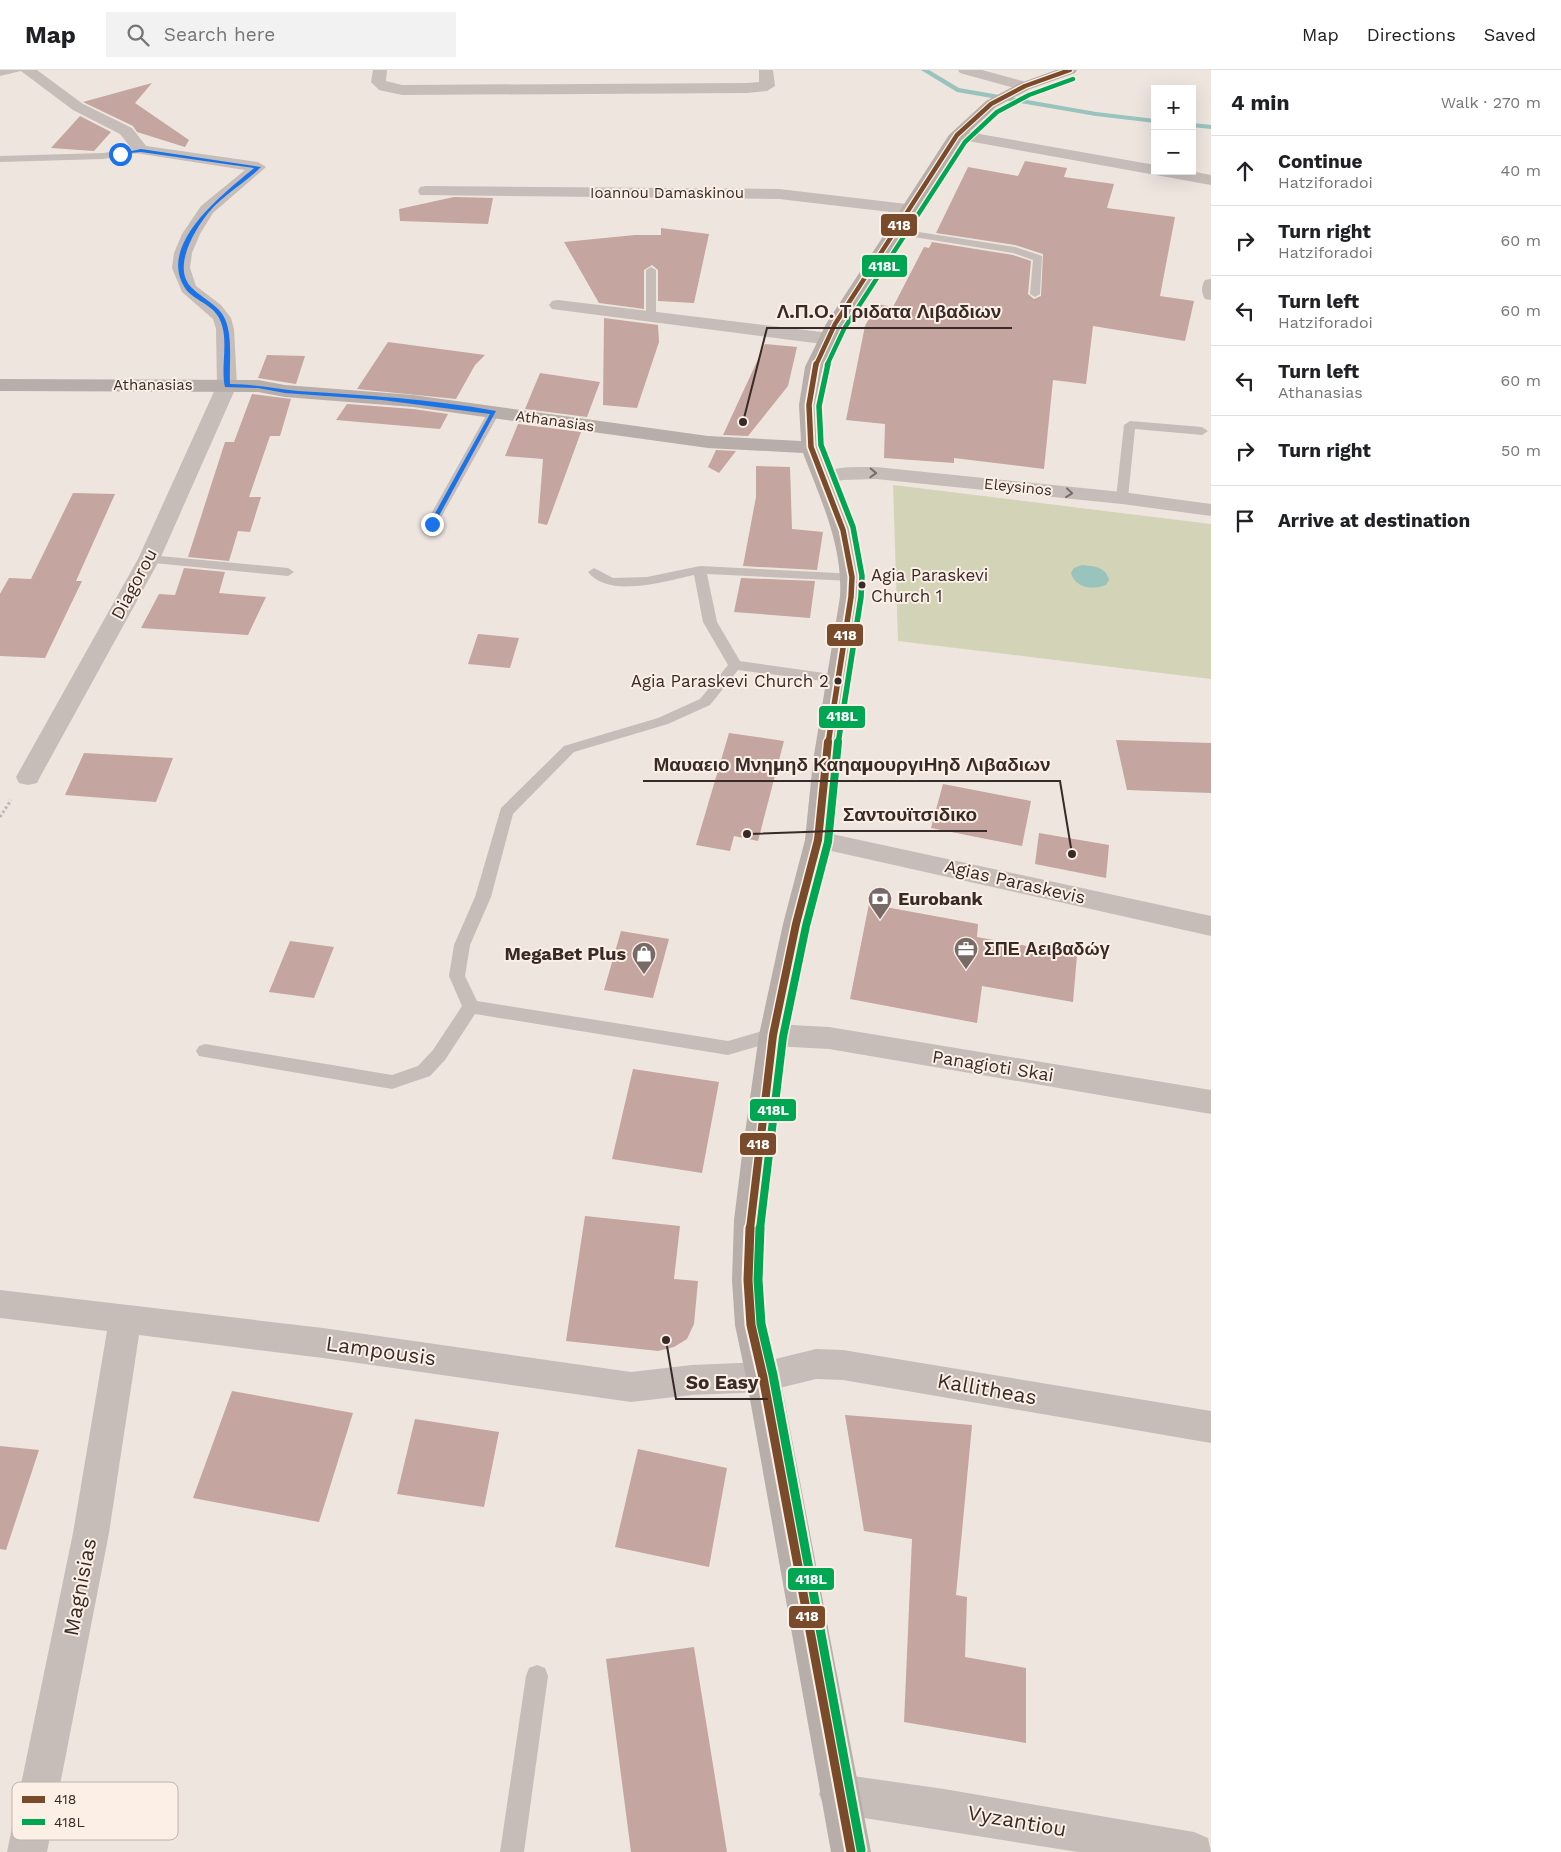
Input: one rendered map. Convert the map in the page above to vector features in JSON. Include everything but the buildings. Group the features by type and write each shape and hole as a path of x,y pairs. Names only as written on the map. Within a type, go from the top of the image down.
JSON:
{"main road":[{"path":"850,1852 763,1377 751,1326 749,1263 750,1220 758,1147 774,1035 796,924 818,840 825,761 851,596 852,577 843,530 825,479 811,447 809,405 811,386 815,367 830,340 835,324 907,209 957,135 991,104 1010,93 1070,70"},
{"name":"Athanasias","path":"0,385 258,386 285,392 382,398 708,442 774,447 811,447"}],"street":[{"path":"0,72 14,70"},
{"path":"28,70 78,107 126,131 141,150 258,167 207,210 191,234 183,253 181,268 188,288 215,309 222,318 225,329 227,386"},
{"path":"380,70 378,82 384,87 402,90 747,88 767,86 766,70"},
{"path":"965,70 1025,86"},
{"path":"957,135 1151,169"},
{"path":"1183,175 1211,180"},
{"name":"Ioannou Damaskinou","path":"426,191 779,194 836,199 907,209"},
{"path":"1211,284 1211,295"},
{"path":"558,305 651,315 830,340"},
{"name":"Diagorou","path":"28,777 149,559 227,386"},
{"name":"Eleysinos","path":"825,479 842,474 876,473 1122,498 1211,510"},
{"name":"Agias Paraskevis","path":"818,840 1211,926"},
{"name":"Panagioti Skai","path":"774,1035 829,1038 1211,1102"},
{"name":"Lampousis","path":"0,1304 323,1343 631,1387 692,1380 763,1377"},
{"name":"Magnisias","path":"41,1782 91,1533 125,1320"},
{"name":"Kallitheas","path":"763,1377 816,1364 843,1365 1211,1427"},
{"name":"Vyzantiou","path":"839,1794 944,1809 1194,1852"}],"lane":[{"path":"0,159 103,156 141,150"},
{"path":"893,231 1015,250 1038,258 1035,294"},
{"path":"651,270 651,315"},
{"path":"432,524 494,412"},
{"path":"1122,498 1130,425 1202,431"},
{"path":"149,559 288,572"},
{"path":"594,572 610,582 647,581 700,570 852,577"},
{"path":"700,570 710,622 735,665"},
{"path":"735,665 838,680"},
{"path":"471,1007 457,976 462,945 484,897 506,812 569,749 663,721 705,702 735,665"},
{"path":"471,1007 728,1048 774,1035"},
{"path":"205,1051 392,1082 424,1072 439,1056 471,1007"},
{"path":"512,1852 536,1676"}],"green space":[{"path":"893,485 1211,524 1211,679 898,641"}],"water":[{"path":"1082,565 1095,567 1105,572 1109,580 1106,585 1091,588 1077,582 1071,573 1074,568"}],"waterway":[{"path":"924,70 957,90 1096,114 1151,121"},
{"path":"1196,125 1211,127"}],"transit line":[{"name":"418","path":"851,1852 763,1377 751,1325 748,1280 750,1220 773,1035 796,924 818,840 825,761 851,597 852,577 843,530 811,447 809,405 815,367 835,324 957,135 991,104 1025,86 1070,70"},
{"name":"418L","path":"861,1850 773,1375 761,1324 758,1280 760,1221 783,1037 806,926 828,842 835,762 861,597 862,576 853,527 821,445 819,406 825,370 844,329 965,142 997,112 1029,95 1073,79"}],"place":[{"name":"Λ.Π.Ο. Τριδατα Λιβαδιων","path":"743,422"},
{"name":"Agia Paraskevi Church 1","path":"862,585"},
{"name":"Agia Paraskevi Church 2","path":"838,681"},
{"name":"Σαντουϊτσιδικο","path":"747,834"},
{"name":"Μαυαειο Μνημηδ ΚαηαμουργιΗηδ Λιβαδιων","path":"1072,854"},
{"name":"Eurobank","path":"880,920"},
{"name":"ΣΠΕ Αειβαδώγ","path":"966,970"},
{"name":"MegaBet Plus","path":"644,975"},
{"name":"So Easy","path":"666,1340"}],"route":[{"path":"120,154 141,150 258,167 207,210 191,234 183,253 181,268 188,288 215,309 222,318 225,329 227,386 258,386 285,392 382,398 494,412 432,524"}]}
